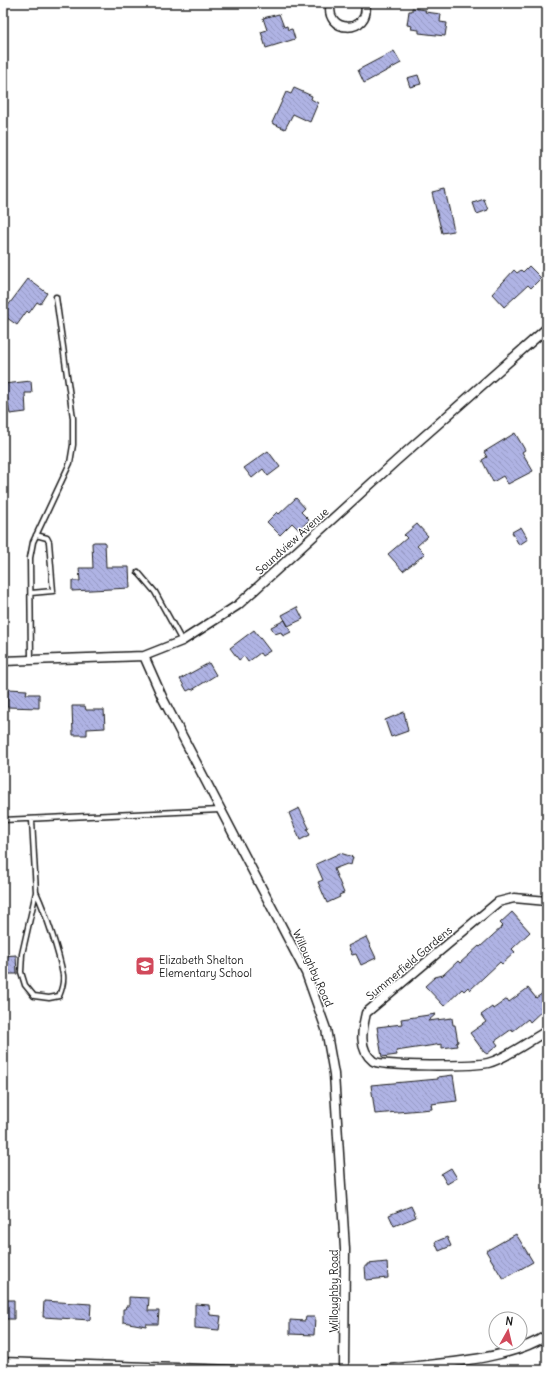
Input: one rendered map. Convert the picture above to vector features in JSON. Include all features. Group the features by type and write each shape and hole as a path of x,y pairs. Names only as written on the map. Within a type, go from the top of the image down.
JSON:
{"street":[{"path":"330,3 332,18 340,26 348,27 356,25 362,20 366,12 365,3"},
{"name":"Soundview Avenue","path":"3,661 144,656 182,641 238,605 396,461 547,328"},
{"name":"Willoughby Road","path":"144,656 163,699 306,973 326,1029 334,1074 345,1249 344,1370"},
{"name":"Summerfield Gardens","path":"547,901 514,898 498,902 366,1013 362,1028 363,1050 374,1062 395,1066 488,1063 547,1031"},
{"path":"379,1370 491,1356 535,1343 547,1335"},
{"path":"3,1362 234,1370"}],"lane":[{"path":"31,660 30,558 33,542 70,463 73,445 73,418 56,297"},
{"path":"31,593 53,592 49,542 46,538 36,535"},
{"path":"138,572 155,592 182,641"},
{"path":"3,820 32,820 221,810"},
{"path":"32,820 36,892 25,940 20,972 25,985 34,996 49,998 59,996 62,988 63,976 42,906 36,892"}],"building":[{"path":"412,8 426,10 425,12 441,14 440,22 447,23 445,36 419,33 419,30 411,29 412,26 407,25 409,11 412,11"},
{"path":"279,14 284,27 287,26 288,30 292,29 295,39 266,48 261,32 267,30 263,18"},
{"path":"394,51 401,63 364,83 358,70"},
{"path":"418,75 421,84 410,87 407,78"},
{"path":"294,88 312,96 311,99 318,103 310,122 293,114 285,129 272,123 286,92 291,94"},
{"path":"445,190 454,231 442,233 432,193"},
{"path":"484,199 488,210 477,214 473,203"},
{"path":"529,266 541,278 531,288 528,285 504,307 492,294 514,270 517,273 521,270 523,272"},
{"path":"28,279 47,293 40,304 37,302 29,313 27,311 17,325 3,315 3,305 7,307"},
{"path":"31,381 32,393 25,393 26,412 10,414 4,384"},
{"path":"515,433 525,450 522,452 533,471 508,484 503,476 493,482 482,460 487,457 484,452"},
{"path":"268,451 280,467 268,476 263,469 252,478 244,468"},
{"path":"296,498 305,508 301,512 309,520 299,530 292,523 280,535 267,522 277,512 279,514"},
{"path":"417,524 428,536 417,546 425,554 403,571 388,554 407,538 404,535"},
{"path":"521,527 528,539 519,545 512,532"},
{"path":"105,542 106,567 129,567 130,588 72,591 72,581 80,581 79,568 93,568 92,543"},
{"path":"297,607 303,619 288,626 282,615"},
{"path":"285,620 291,632 283,636 281,632 275,634 271,627"},
{"path":"254,630 270,651 262,656 260,653 248,662 244,656 239,660 230,648"},
{"path":"209,663 216,675 192,690 187,691 180,679"},
{"path":"8,689 27,690 26,694 39,694 39,708 7,707"},
{"path":"72,706 85,706 86,710 104,710 105,728 87,729 87,735 73,735"},
{"path":"404,712 408,731 391,737 385,720"},
{"path":"299,808 309,828 307,829 310,835 300,840 289,813"},
{"path":"340,853 353,857 351,865 347,864 334,869 344,893 339,895 340,897 327,903 318,882 323,880 316,864"},
{"path":"512,912 530,932 512,949 515,952 502,964 500,962 470,990 468,987 464,991 462,989 444,1006 425,986 435,977 443,975 458,961 460,963 479,946 480,947 503,926 500,923"},
{"path":"366,937 376,958 361,965 356,954 352,955 348,946"},
{"path":"16,955 17,974 3,974 3,956"},
{"path":"528,988 536,998 547,990 547,1006 530,1022 528,1019 513,1031 512,1029 495,1041 498,1045 487,1054 470,1033 486,1022 481,1015 507,999 509,1002"},
{"path":"436,1014 428,1021 452,1018 453,1025 455,1025 458,1042 456,1043 457,1046 442,1048 442,1044 396,1051 397,1055 382,1057 377,1027 402,1024 401,1019"},
{"path":"453,1075 457,1101 431,1104 432,1109 375,1114 371,1085 438,1079 438,1077"},
{"path":"451,1168 457,1178 447,1184 441,1174"},
{"path":"411,1206 416,1217 394,1226 389,1215"},
{"path":"516,1234 533,1262 503,1279 486,1251"},
{"path":"447,1237 451,1246 439,1251 435,1242"},
{"path":"387,1262 388,1278 366,1280 365,1266 368,1266 368,1264"},
{"path":"129,1297 149,1298 148,1311 159,1311 158,1324 146,1324 146,1326 123,1322 123,1309 125,1309 126,1306 129,1306"},
{"path":"5,1300 14,1300 14,1319 3,1319 3,1304 5,1304"},
{"path":"44,1301 91,1304 90,1320 43,1317"},
{"path":"195,1304 209,1305 210,1315 221,1316 219,1330 195,1328"},
{"path":"306,1317 315,1317 314,1335 290,1334 290,1320 305,1321"}],"place":[{"name":"Elizabeth Shelton Elementary School","path":"145,966"}]}
